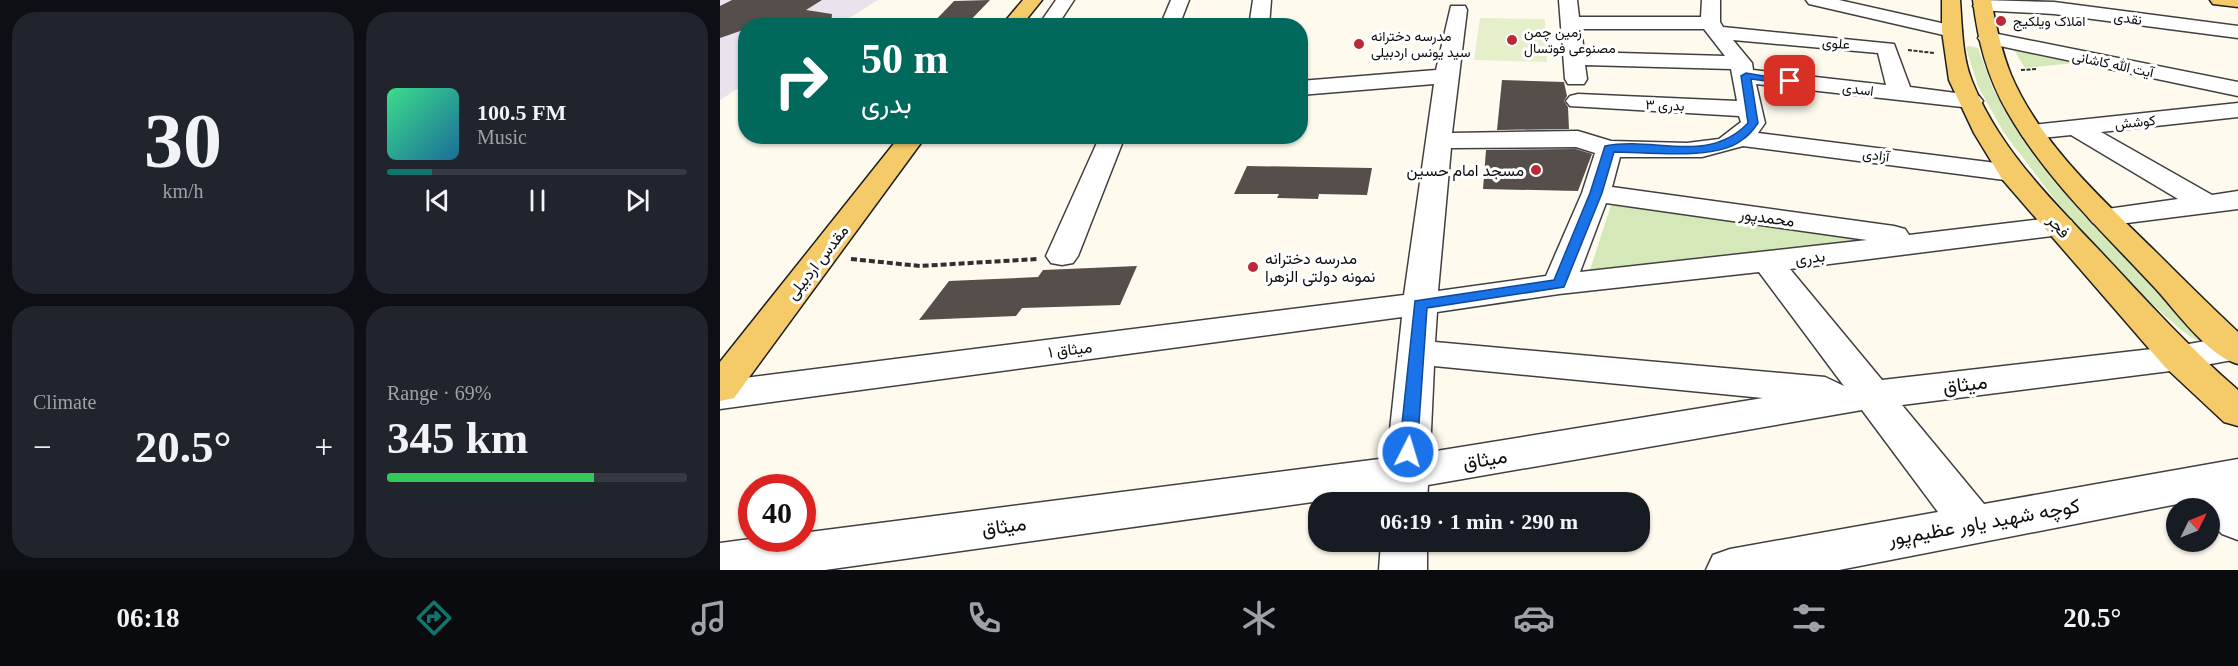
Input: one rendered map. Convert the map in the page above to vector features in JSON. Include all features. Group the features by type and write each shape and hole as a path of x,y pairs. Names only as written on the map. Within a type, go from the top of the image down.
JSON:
{"main road":[{"path":"1017,18 1033,0"},
{"name":"فجر","path":"1951,0 1953,43 1960,80 1987,133 2012,173 2178,358 2238,412"},
{"path":"2218,0 2238,2"},
{"path":"1982,3 1988,38 2004,85 2032,132 2103,217 2236,349"},
{"path":"1953,43 1988,38"},
{"name":"مقدس اردبیلی","path":"720,388 908,144"}],"street":[{"path":"1053,18 1065,0"},
{"path":"1172,18 1180,0"},
{"path":"1259,18 1262,0"},
{"path":"1568,0 1575,58 1578,139"},
{"path":"1815,0 1953,43"},
{"path":"1406,487 1420,304 1446,76 1459,3"},
{"name":"نقدی","path":"1982,3 2054,8 2238,32"},
{"path":"2238,11 2219,9 2238,24"},
{"path":"1439,141 1578,139 1609,148 1703,149 1726,145 1739,138 1753,123 1752,109 1744,69 1712,18"},
{"name":"علوی","path":"1572,23 1712,18 1887,48"},
{"name":"آیت الله کاشانی","path":"1988,38 2238,89"},
{"path":"1887,48 1900,93"},
{"name":"اسدی","path":"1575,58 1744,69 1900,93 1971,101"},
{"path":"1308,87 1446,76"},
{"name":"بدری ۳","path":"1578,101 1752,109"},
{"name":"کوشش","path":"2032,132 2231,116"},
{"path":"2076,128 2207,204"},
{"name":"آزادی","path":"1739,138 2012,173"},
{"path":"1062,256 1110,144"},
{"path":"1559,284 1596,193 1609,148"},
{"name":"محمدپور","path":"1596,193 1937,241"},
{"path":"2103,217 2238,200"},
{"name":"بدری","path":"1420,304 1559,284 1768,262 2060,226"},
{"path":"1768,262 1972,523"},
{"name":"میثاق ۱","path":"720,395 1420,304"},
{"name":"میثاق","path":"720,564 1406,487 1871,395 2236,349"},
{"path":"1416,352 1871,395"},
{"path":"2217,479 2238,521"},
{"name":"کوچه شهید یاور عظیم‌پور","path":"1730,570 2217,479"},
{"path":"1402,570 1403,552"}],"path":[{"path":"1887,48 1953,43"},
{"path":"819,259 845,258 880,265 952,266 1062,256"}],"shaded area":[{"path":"720,0 878,0 849,18 738,18 738,88 720,100"}],"green space":[{"name":"زمین چمن مصنوعی فوتسال","path":"1480,18 1545,19 1547,62 1474,60"},
{"path":"1968,46 1978,48 1993,89 2022,136 2082,213 2209,341 2196,340 2181,330 2132,286 2062,209 2004,133 1978,86 1966,48"},
{"path":"2014,50 2075,63 2025,68"},
{"path":"1613,199 1885,237 1588,276"}],"building":[{"path":"732,0 822,0 806,10 832,14 832,18 738,18 738,32 720,38 720,6"},
{"path":"990,0 973,18 938,18 954,1"},
{"path":"1502,80 1564,82 1567,96 1564,101 1568,107 1569,129 1497,130"},
{"name":"مسجد امام حسین","path":"1576,149 1592,154 1578,191 1483,189 1486,150"},
{"path":"1247,166 1372,168 1367,195 1319,194 1318,199 1277,198 1279,194 1234,194"},
{"path":"1137,266 1120,305 1022,308 1016,316 919,320 949,281 1038,277 1043,270"}],"place":[{"name":"املاک ویلکیج","path":"2001,21"},
{"name":"زمین چمن مصنوعی فوتسال","path":"1512,40"},
{"name":"مدرسه دخترانه سید یونس اردبیلی","path":"1359,44"},
{"name":"مسجد امام حسین","path":"1536,170"},
{"name":"مدرسه دخترانه نمونه دولتی الزهرا","path":"1253,267"}],"route":[{"path":"1408,452 1420,304 1559,284 1596,193 1609,148 1703,149 1726,145 1739,138 1753,123 1746,76 1790,81"}]}
